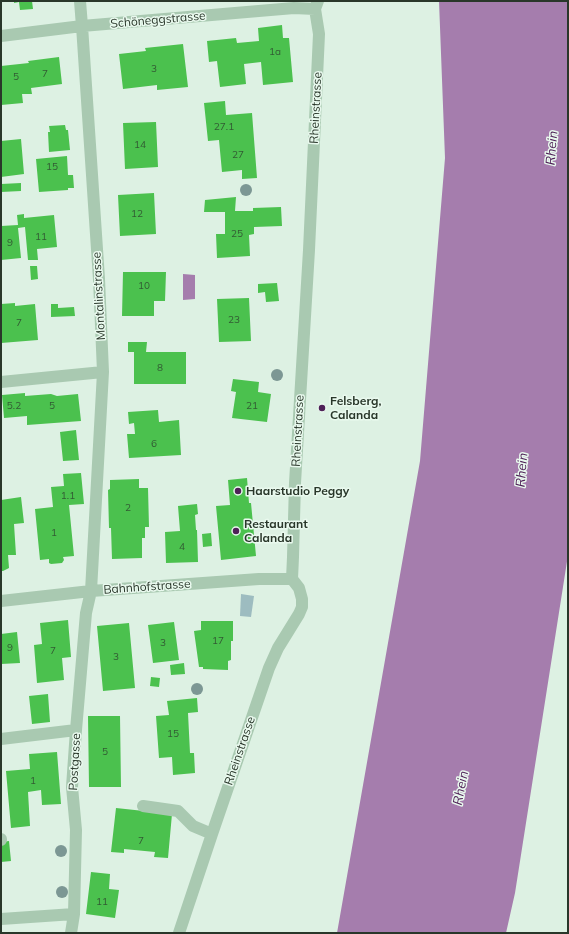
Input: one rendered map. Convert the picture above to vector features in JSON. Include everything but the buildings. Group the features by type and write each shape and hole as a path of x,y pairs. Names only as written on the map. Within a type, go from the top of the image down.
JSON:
{"street":[{"name":"Montalinstrasse","path":"80,1 99,279 103,372 91,592"},
{"name":"Schöneggstrasse","path":"1,36 82,26 316,5"},
{"name":"Rheinstrasse","path":"180,933 269,668 278,648 302,607 302,599 299,588 292,578 295,483 309,258 319,34 316,5"},
{"path":"1,382 103,372"},
{"name":"Bahnhofstrasse","path":"1,601 91,592 259,579 292,578"},
{"name":"Postgasse","path":"71,933 74,914 80,831 72,787 86,613 91,592"},
{"path":"1,739 76,730"},
{"path":"143,806 178,810 193,826 212,834"},
{"path":"1,920 74,914"}],"shaded area":[{"path":"241,594 254,596 251,617 240,616"}],"water":[{"name":"Rhein","path":"439,1 568,1 568,555 515,893 506,933 337,933 420,461 445,158"},
{"path":"183,274 195,275 195,299 183,300"}],"place":[{"name":"Felsberg, Calanda","path":"322,408"},
{"name":"Haarstudio Peggy","path":"238,491"},
{"name":"Restaurant Calanda","path":"236,531"}]}
